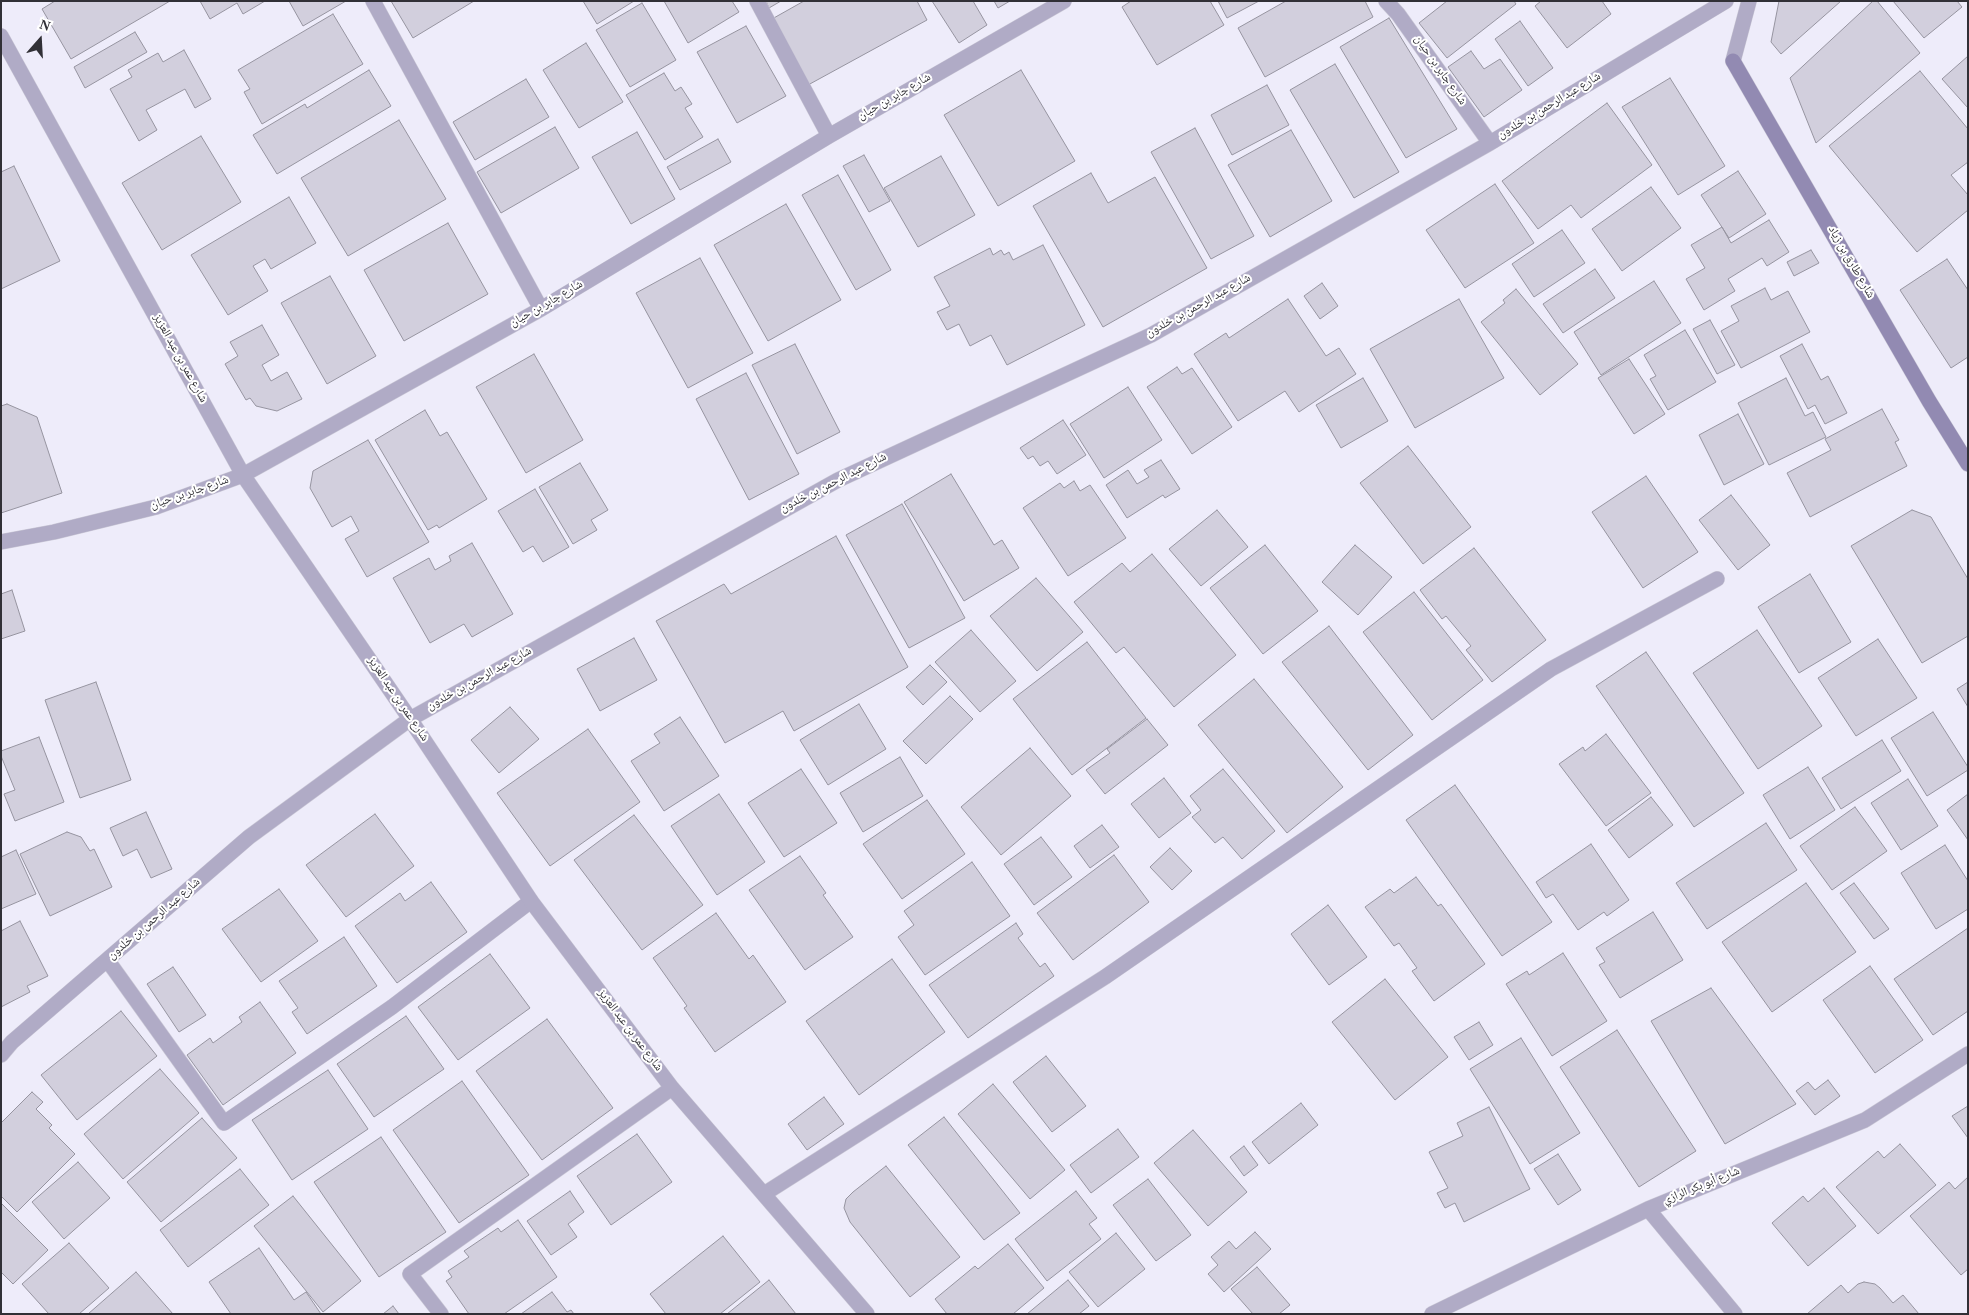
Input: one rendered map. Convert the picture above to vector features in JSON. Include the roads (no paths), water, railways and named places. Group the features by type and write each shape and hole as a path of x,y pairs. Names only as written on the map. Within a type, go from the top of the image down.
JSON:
{"main road":[{"name":"شارع طارق بن زياد","path":"1733,61 1929,401 1968,464"}],"street":[{"path":"373,1 541,309"},
{"path":"757,1 829,136"},
{"name":"شارع جابر بن حيان","path":"1,542 54,532 156,506 243,475 541,309 829,136 1064,1"},
{"name":"شارع جابر بن حيان","path":"1386,1 1398,14 1490,143"},
{"name":"شارع عبد الرحمن بن خلدون","path":"1,1055 12,1042 108,961 249,837 410,719 838,480 1151,335 1490,143 1726,1"},
{"path":"1733,61 1749,1"},
{"name":"شارع عمر بن عبد العزيز","path":"1,36 243,475 410,719 531,901 672,1088 867,1314"},
{"path":"764,1194 1105,977 1551,670 1717,579"},
{"path":"108,961 224,1123 392,1007 531,901"},
{"name":"شارع أبو بكر الرازي","path":"1432,1314 1648,1209 1865,1120 1968,1054"},
{"path":"441,1314 410,1274 672,1088"},
{"path":"1648,1209 1735,1314"}]}
